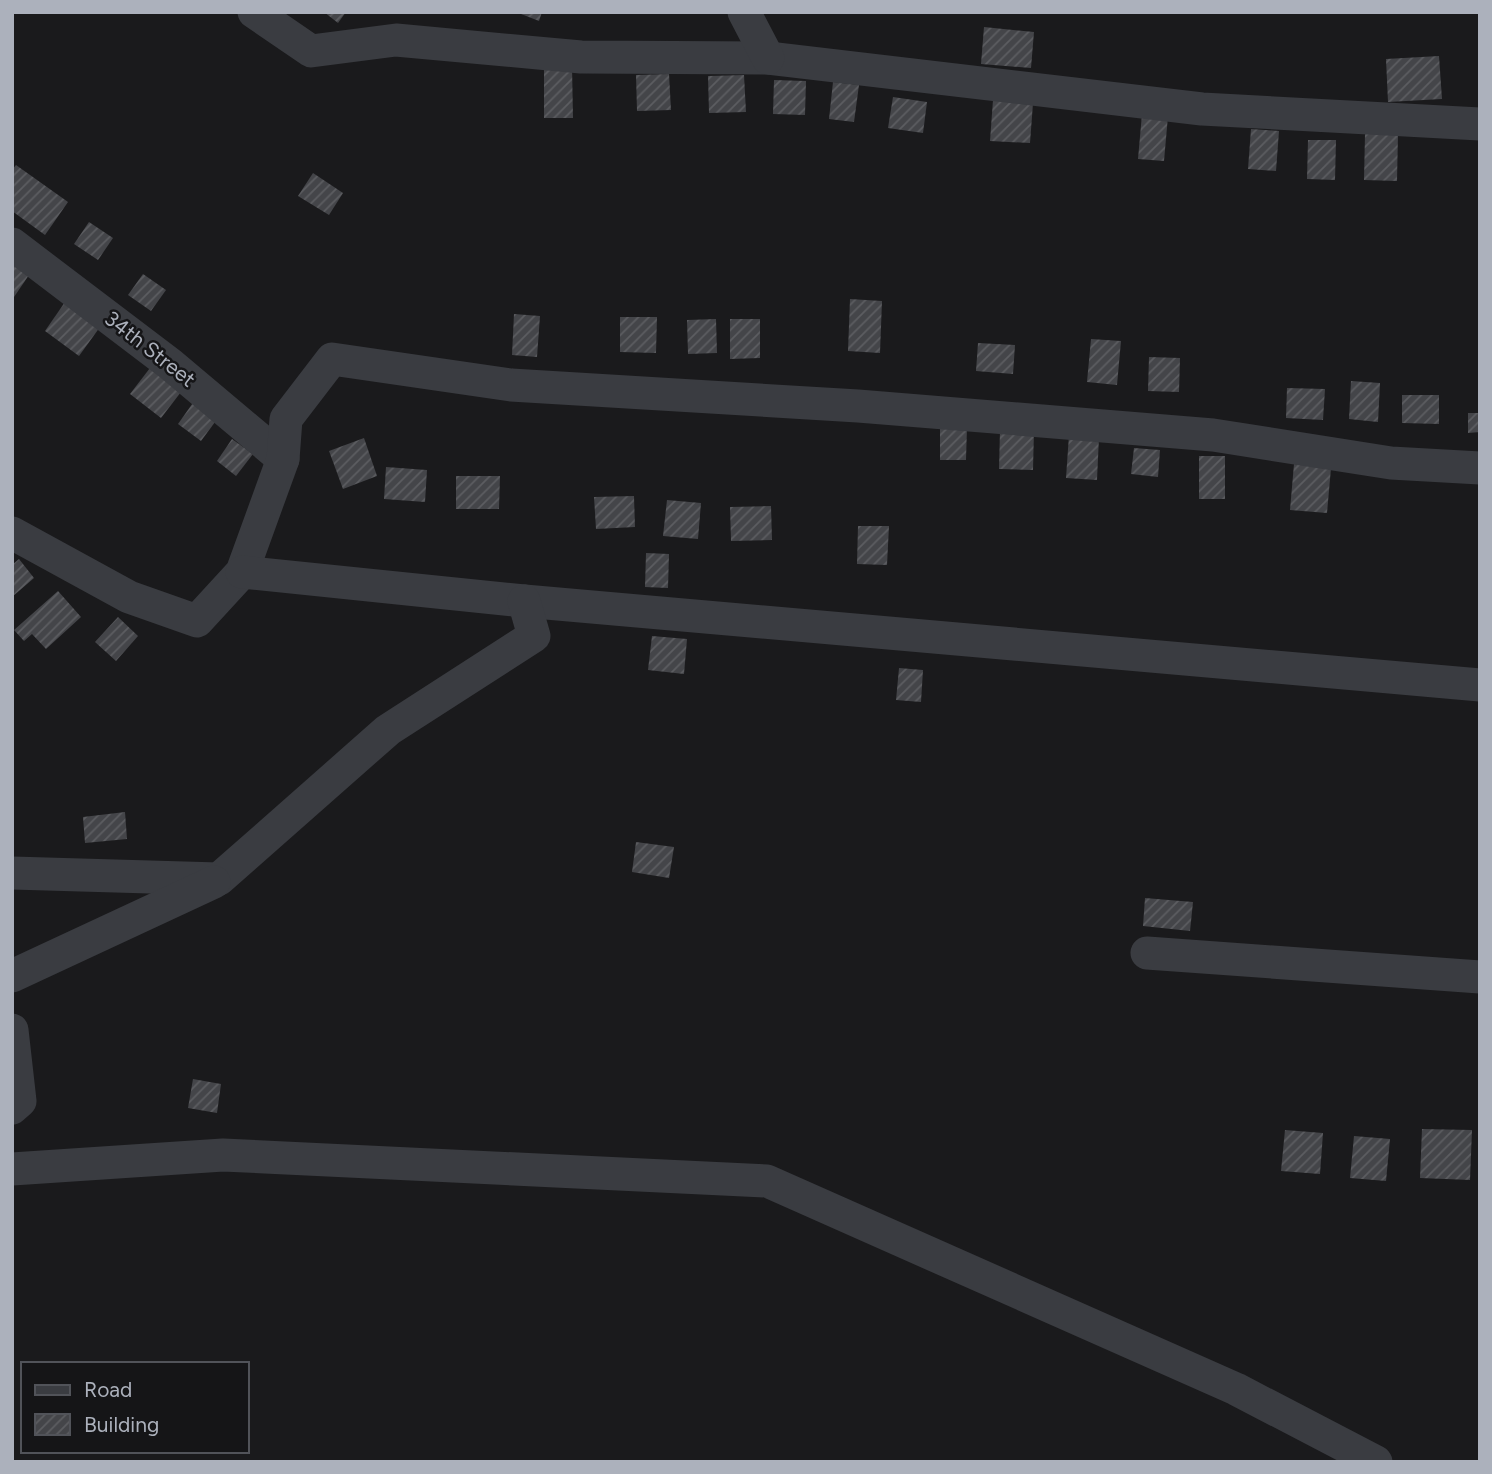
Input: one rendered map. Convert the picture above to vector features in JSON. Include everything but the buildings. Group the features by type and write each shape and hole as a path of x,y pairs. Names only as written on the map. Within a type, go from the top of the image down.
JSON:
{"street":[{"path":"254,12 311,51 396,40 580,57 768,58 1202,109 1480,124"},
{"path":"744,12 768,58"},
{"name":"34th Street","path":"12,244 170,364 283,460"},
{"path":"12,533 129,597 197,621 242,572 283,460 286,419 332,359 511,385 858,406 1199,434 1391,463 1480,468"},
{"path":"242,572 524,601 1480,685"},
{"path":"12,976 219,879 388,730 534,636 524,601"},
{"path":"12,873 219,879"},
{"path":"1147,953 1480,977"},
{"path":"12,1030 20,1101 12,1108"},
{"path":"12,1169 223,1156 767,1181 1236,1389 1376,1462"}]}
